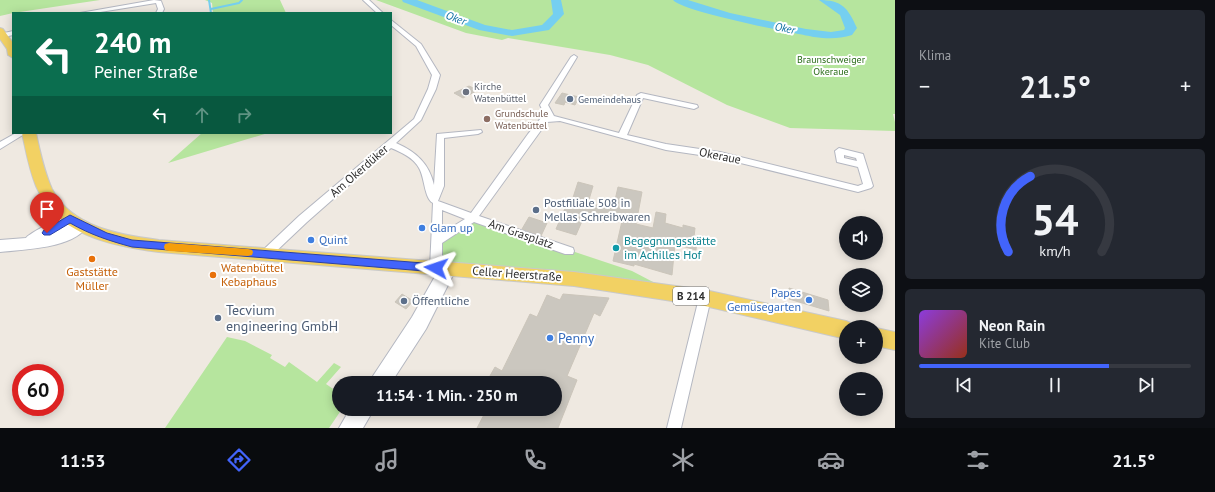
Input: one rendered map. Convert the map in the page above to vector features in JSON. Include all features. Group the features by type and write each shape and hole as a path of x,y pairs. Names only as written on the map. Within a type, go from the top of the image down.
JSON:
{"main road":[{"path":"4,33 12,49"},
{"name":"Celler Heerstraße","path":"29,134 38,170 44,187 53,202 75,222 105,236 132,243 567,278 705,298 839,328"},
{"path":"2,246 47,242 67,234 75,222"},
{"path":"385,376 419,323 442,268"},
{"path":"883,338 895,341"},
{"path":"350,428 358,416"}],"street":[{"path":"366,0 379,12"},
{"path":"89,12 158,1 159,12"},
{"name":"Am Okerdüker","path":"266,254 303,219 417,120 432,89 436,75 419,45 392,23"},
{"path":"473,218 531,136 544,120 550,118 544,105 574,57"},
{"path":"622,136 641,95 694,107"},
{"name":"Okeraue","path":"550,118 561,119 666,147 720,155 858,189 868,186 863,165"},
{"path":"435,201 439,186 440,136 478,132"},
{"path":"0,146 20,134"},
{"path":"390,144 402,149 420,162 426,171 435,201 436,242 442,268"},
{"name":"Am Grasplatz","path":"435,201 473,218 569,251"},
{"name":"Am Grasplatz","path":"436,242 473,218"},
{"path":"674,428 705,298"}],"green space":[{"path":"0,0 100,0 12,12 0,16"},
{"path":"205,0 280,0 286,12 213,12 212,3"},
{"name":"Braunschweiger Okeraue","path":"376,0 895,0 895,114 893,114 895,131 790,128 727,105 648,65 610,55 508,38 502,40 466,33"},
{"path":"201,134 265,134 168,163"},
{"path":"473,218 632,271 676,294 436,268 436,242"},
{"path":"227,337 245,341 272,355 270,358 285,367 289,362 317,382 334,363 341,367 326,384 332,388 332,416 337,416 329,428 165,428"}],"building":[{"name":"Kirche Watenbüttel","path":"469,86 478,90 463,98 454,93"},
{"name":"Gemeindehaus","path":"562,93 579,97 575,105 565,102 564,105 555,103"},
{"path":"578,182 593,186 588,203 613,209 618,187 642,192 636,224 653,228 656,212 666,214 665,223 683,228 683,225 695,228 694,237 697,238 696,250 675,244 672,275 634,264 634,266 613,261 622,221 586,212 576,235 556,229 566,206 570,207"},
{"path":"529,217 547,223 541,236 522,229"},
{"name":"Papes Gemüsegarten","path":"789,288 828,300 829,311 789,299"},
{"name":"Öffentliche","path":"402,294 413,301 406,309 395,302"},
{"name":"Penny","path":"563,294 609,298 600,316 594,313 567,376 577,380 558,428 477,428 483,416 562,416 562,376 490,376 495,367 502,371 530,314 537,317 547,295 560,300"}],"waterway":[{"path":"209,0 211,12"},
{"path":"211,9 239,3 242,0"},
{"name":"Oker","path":"407,0 483,28 512,33 545,28 559,14 556,0"},
{"name":"Oker","path":"678,0 729,16 806,32 823,35 840,35 848,33 851,28 845,13 824,0"}],"slow traffic":[{"path":"169,247 248,252"}],"place":[{"name":"Kirche Watenbüttel","path":"466,92"},
{"name":"Gemeindehaus","path":"570,99"},
{"name":"Grundschule Watenbüttel","path":"487,119"},
{"name":"Postfiliale 508 in Mellas Schreibwaren","path":"536,210"},
{"name":"Glam up","path":"422,228"},
{"name":"Quint","path":"311,240"},
{"name":"Begegnungsstätte im Achilles Hof","path":"616,248"},
{"name":"Gaststätte Müller","path":"92,259"},
{"name":"Watenbüttel Kebaphaus","path":"213,275"},
{"name":"Papes Gemüsegarten","path":"809,300"},
{"name":"Öffentliche","path":"404,301"},
{"name":"Tecvium engineering GmbH","path":"218,318"},
{"name":"Penny","path":"550,338"}],"route":[{"path":"47,233 70,219 92,231 132,243 436,268"}]}
